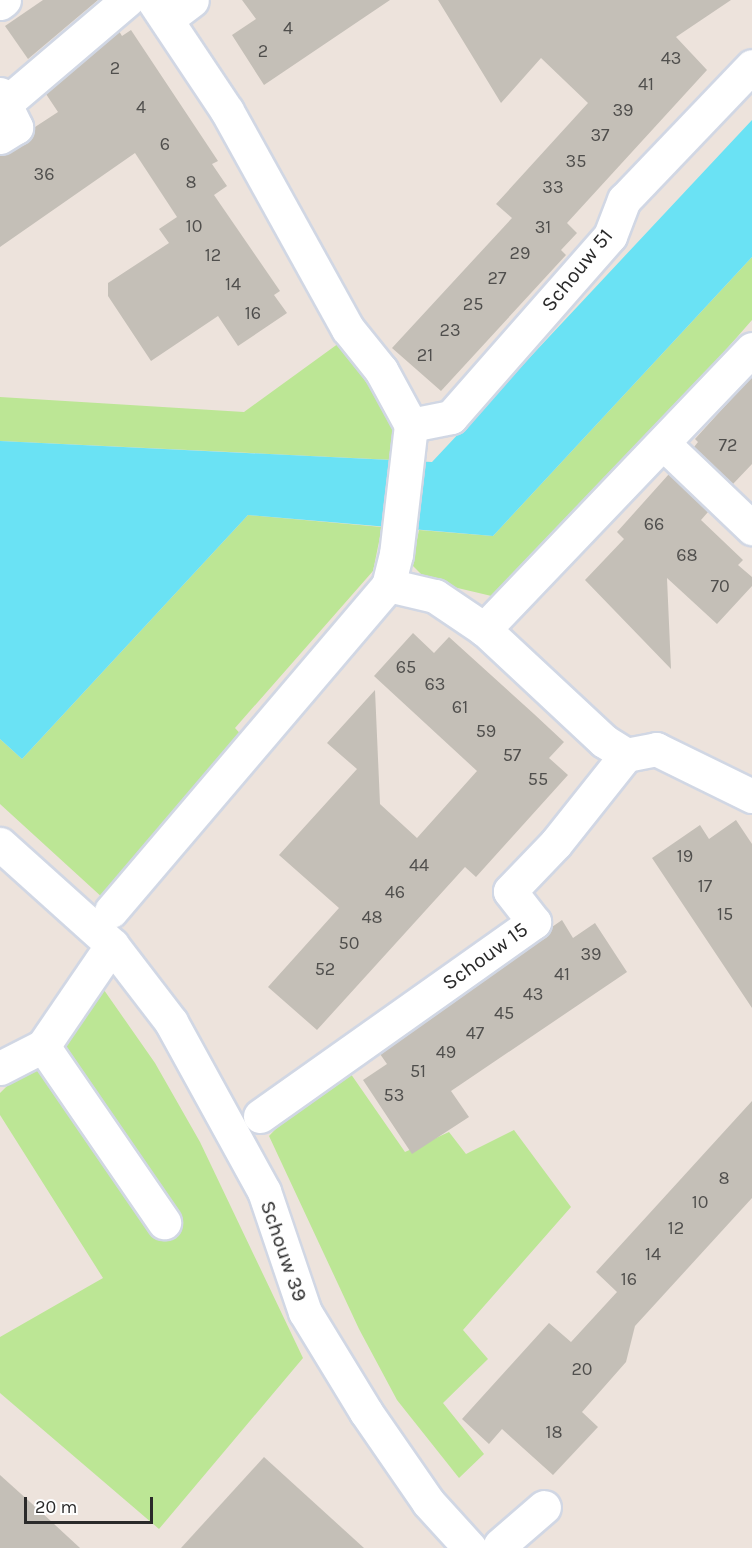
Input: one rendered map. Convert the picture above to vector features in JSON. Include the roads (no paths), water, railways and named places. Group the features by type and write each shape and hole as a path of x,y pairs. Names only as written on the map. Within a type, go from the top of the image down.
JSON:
{"street":[{"path":"0,3 4,0"},
{"path":"0,137 16,127 3,99 127,0"},
{"path":"111,911 392,570 410,436 381,370 348,329 171,6"},
{"name":"Schouw 51","path":"410,436 451,417 610,236 624,200 752,66"},
{"path":"484,629 664,444 752,349"},
{"path":"664,444 752,528"},
{"path":"392,570 484,629 604,741 626,755 656,749 752,796"},
{"name":"Schouw 15","path":"260,1116 534,922 510,891 556,843 626,755"},
{"name":"Schouw 39","path":"0,844 111,945 171,1022 264,1191 305,1312 366,1412 416,1484 485,1546"},
{"path":"0,1068 43,1046 111,945"},
{"path":"43,1046 164,1222"},
{"path":"485,1546 544,1507"}],"water":[{"path":"752,120 752,257 493,536 248,515 22,759 0,739 0,441 432,462"}]}
